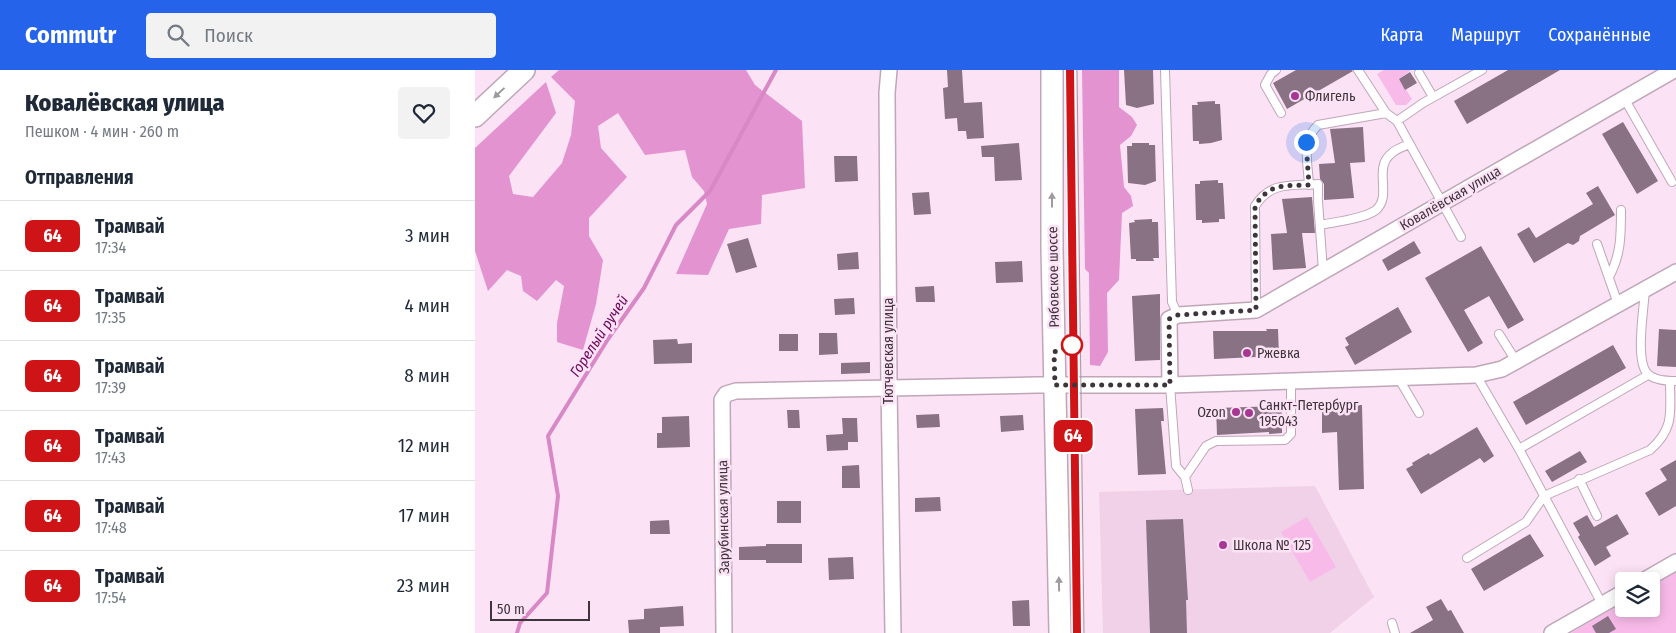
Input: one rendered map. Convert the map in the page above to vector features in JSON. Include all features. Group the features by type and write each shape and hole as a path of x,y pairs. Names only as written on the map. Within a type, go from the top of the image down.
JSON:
{"main road":[{"path":"475,116 524,70"},
{"path":"1047,70 1051,94"},
{"name":"Рябовское шоссе","path":"1051,70 1060,633"}],"street":[{"name":"Тютчевская улица","path":"889,70 887,93 889,388 893,633"},
{"name":"Ковалёвская улица","path":"1178,315 1256,310 1675,70"},
{"path":"889,388 1170,385 1476,375 1502,368 1516,361 1676,272"},
{"path":"1170,385 1169,319 1178,315"},
{"name":"Зарубинская улица","path":"724,633 722,400 725,394 736,391 889,388"},
{"path":"1659,572 1676,562"},
{"path":"1552,633 1615,597"}],"lane":[{"path":"1165,70 1172,302 1178,315"},
{"path":"1276,70 1271,74 1265,85 1281,113"},
{"path":"1358,70 1386,113 1397,121 1461,237"},
{"path":"1397,121 1433,97 1482,70"},
{"path":"1419,73 1433,97"},
{"path":"1624,98 1673,182"},
{"path":"1309,185 1306,142 1310,132 1318,125 1386,113"},
{"path":"1320,225 1350,220 1375,211 1380,204 1383,193 1381,175 1386,159 1391,153 1409,144"},
{"path":"1256,310 1255,206 1262,196 1277,186 1317,184 1323,271"},
{"path":"1609,277 1618,262 1621,247 1621,210"},
{"path":"1597,244 1619,304"},
{"path":"1645,289 1641,362 1647,374"},
{"path":"1499,334 1516,361"},
{"path":"1467,558 1526,522 1544,496 1579,479 1650,450 1663,439 1673,419 1673,381 1647,374 1519,448"},
{"path":"1476,375 1519,448 1602,604"},
{"path":"1399,379 1419,412"},
{"path":"1185,477 1206,446 1216,441 1285,440 1291,434 1291,381"},
{"path":"1170,385 1176,466 1185,477 1188,490"},
{"path":"1579,479 1597,516"},
{"path":"1392,623 1395,633"}],"shaded area":[{"path":"559,70 746,70 755,85 802,121 805,188 762,195 761,224 729,229 708,275 676,274 707,204 704,191 692,177 685,150 645,155 618,113 598,126 601,148 627,177 589,218 589,236 603,260 596,304 583,350 557,342 557,323 564,286 556,280 537,301 523,291 521,276 507,270 488,291 475,251 475,148 546,82 556,113 509,176 513,194 533,197 562,163 571,135 575,101 551,77"},
{"path":"1082,70 1119,70 1119,107 1132,117 1137,125 1131,136 1120,145 1124,187 1131,196 1133,206 1122,213 1119,280 1107,293 1108,352 1100,366 1090,365 1089,273 1085,269"},
{"path":"1384,70 1411,70 1399,79 1412,99 1406,105 1396,105 1377,74"},
{"name":"Школа № 125","path":"1315,486 1374,597 1330,633 1103,633 1099,492"},
{"path":"1307,517 1336,567 1310,582 1281,532"},
{"path":"1676,572 1676,633 1571,633 1615,607 1615,617 1660,617 1660,581"}],"building":[{"path":"947,70 962,70 964,103 982,102 984,138 967,139 966,131 958,131 957,118 945,119 943,88 948,87"},
{"path":"1124,70 1153,70 1154,104 1137,108 1126,105"},
{"name":"Флигель","path":"1296,70 1353,71 1287,109 1273,83"},
{"path":"1508,70 1560,70 1467,124 1454,101"},
{"path":"1410,72 1417,83 1405,90 1399,79"},
{"path":"1215,101 1215,104 1220,104 1222,140 1199,144 1199,141 1193,141 1192,105 1198,105 1197,102"},
{"path":"1623,122 1658,181 1637,194 1602,134"},
{"path":"1363,127 1365,162 1350,163 1354,198 1324,200 1324,184 1320,179 1319,164 1335,163 1330,129"},
{"path":"1019,143 1022,180 995,181 994,157 982,157 981,146"},
{"path":"1132,143 1155,145 1156,181 1145,185 1128,183 1127,146 1132,146"},
{"path":"834,156 857,156 858,181 835,182"},
{"path":"1218,180 1218,183 1223,183 1225,219 1219,219 1219,222 1202,223 1202,220 1196,220 1195,184 1200,184 1200,181"},
{"path":"1598,186 1615,215 1580,236 1579,241 1573,245 1568,243 1534,263 1517,234 1529,227 1536,238 1593,204 1586,193"},
{"path":"929,192 931,214 914,215 912,193"},
{"path":"1312,197 1315,233 1302,233 1306,268 1273,270 1271,234 1287,233 1282,199"},
{"path":"1152,219 1152,222 1158,222 1159,258 1153,258 1154,261 1136,261 1136,259 1131,259 1129,223 1135,222 1134,220"},
{"path":"748,238 757,267 736,273 727,244"},
{"path":"1414,241 1421,253 1388,271 1382,260"},
{"path":"1481,246 1524,320 1508,329 1489,296 1464,310 1483,343 1468,352 1425,278"},
{"path":"858,252 859,269 838,270 837,254"},
{"path":"1022,261 1023,282 996,283 995,262"},
{"path":"934,286 935,302 916,302 915,287"},
{"path":"1160,294 1160,360 1135,361 1132,296"},
{"path":"854,298 855,314 835,315 834,299"},
{"path":"1398,307 1412,332 1355,365 1345,347 1349,345 1345,338"},
{"path":"1266,329 1278,329 1279,356 1214,359 1213,331 1267,331"},
{"path":"1659,329 1676,330 1676,367 1657,366"},
{"path":"819,333 837,333 838,354 819,355"},
{"path":"779,334 798,334 798,351 779,351"},
{"path":"677,339 678,344 692,343 692,363 654,364 653,340"},
{"path":"1613,345 1626,368 1526,425 1513,402"},
{"path":"870,362 870,373 841,374 841,363"},
{"path":"1362,405 1364,489 1339,490 1337,432 1322,433 1322,406"},
{"path":"1282,406 1282,433 1217,435 1216,408"},
{"path":"1163,408 1164,421 1161,421 1166,474 1138,475 1135,409"},
{"path":"787,410 799,410 800,428 788,428"},
{"path":"939,414 940,427 917,428 916,415"},
{"path":"1023,415 1024,430 1001,432 1000,416"},
{"path":"689,416 690,447 657,448 657,433 662,433 662,417"},
{"path":"842,418 857,418 858,442 848,442 848,450 827,451 826,435 843,434"},
{"path":"1477,427 1494,456 1484,463 1480,458 1421,494 1406,469 1413,465 1412,463 1429,453 1430,455"},
{"path":"1580,451 1587,462 1552,482 1545,471"},
{"path":"1676,460 1676,506 1659,516 1645,493 1667,480 1660,469"},
{"path":"859,465 860,488 842,488 842,466"},
{"path":"940,497 941,511 915,512 915,498"},
{"path":"777,501 801,501 801,523 777,523"},
{"path":"1617,514 1629,534 1606,547 1611,556 1595,566 1578,537 1580,535 1573,523 1587,515 1594,527"},
{"path":"1183,519 1188,600 1186,600 1187,633 1150,633 1146,520"},
{"path":"669,520 670,534 650,534 650,521"},
{"path":"1530,534 1544,556 1484,591 1471,569"},
{"path":"766,544 802,544 802,563 766,563 766,560 739,560 739,547 766,546"},
{"path":"853,557 854,579 829,580 828,558"},
{"path":"1441,599 1448,611 1451,610 1464,633 1410,633 1433,620 1426,607"},
{"path":"1029,600 1030,626 1013,626 1012,601"},
{"path":"683,606 684,626 660,627 660,633 629,633 628,620 644,619 644,609"},
{"path":"1608,616 1616,629 1609,633 1596,633 1592,626"}],"waterway":[{"name":"Горелый ручей","path":"517,633 520,623 547,593 558,496 548,436 608,339 644,288 676,225 710,191 776,70"}],"tram line":[{"path":"1070,70 1071,157"},
{"name":"64","path":"1070,70 1077,633"},
{"path":"1077,70 1084,633"}],"place":[{"name":"Флигель","path":"1295,96"},
{"name":"Ржевка","path":"1247,353"},
{"name":"Ozon","path":"1236,412"},
{"name":"Санкт-Петербург 195043","path":"1249,413"},
{"name":"Школа № 125","path":"1223,545"}],"route":[{"path":"1072,345 1054,352 1055,385 1170,385 1169,319 1178,315 1256,310 1255,206 1262,196 1277,186 1309,185 1306,142"}]}
